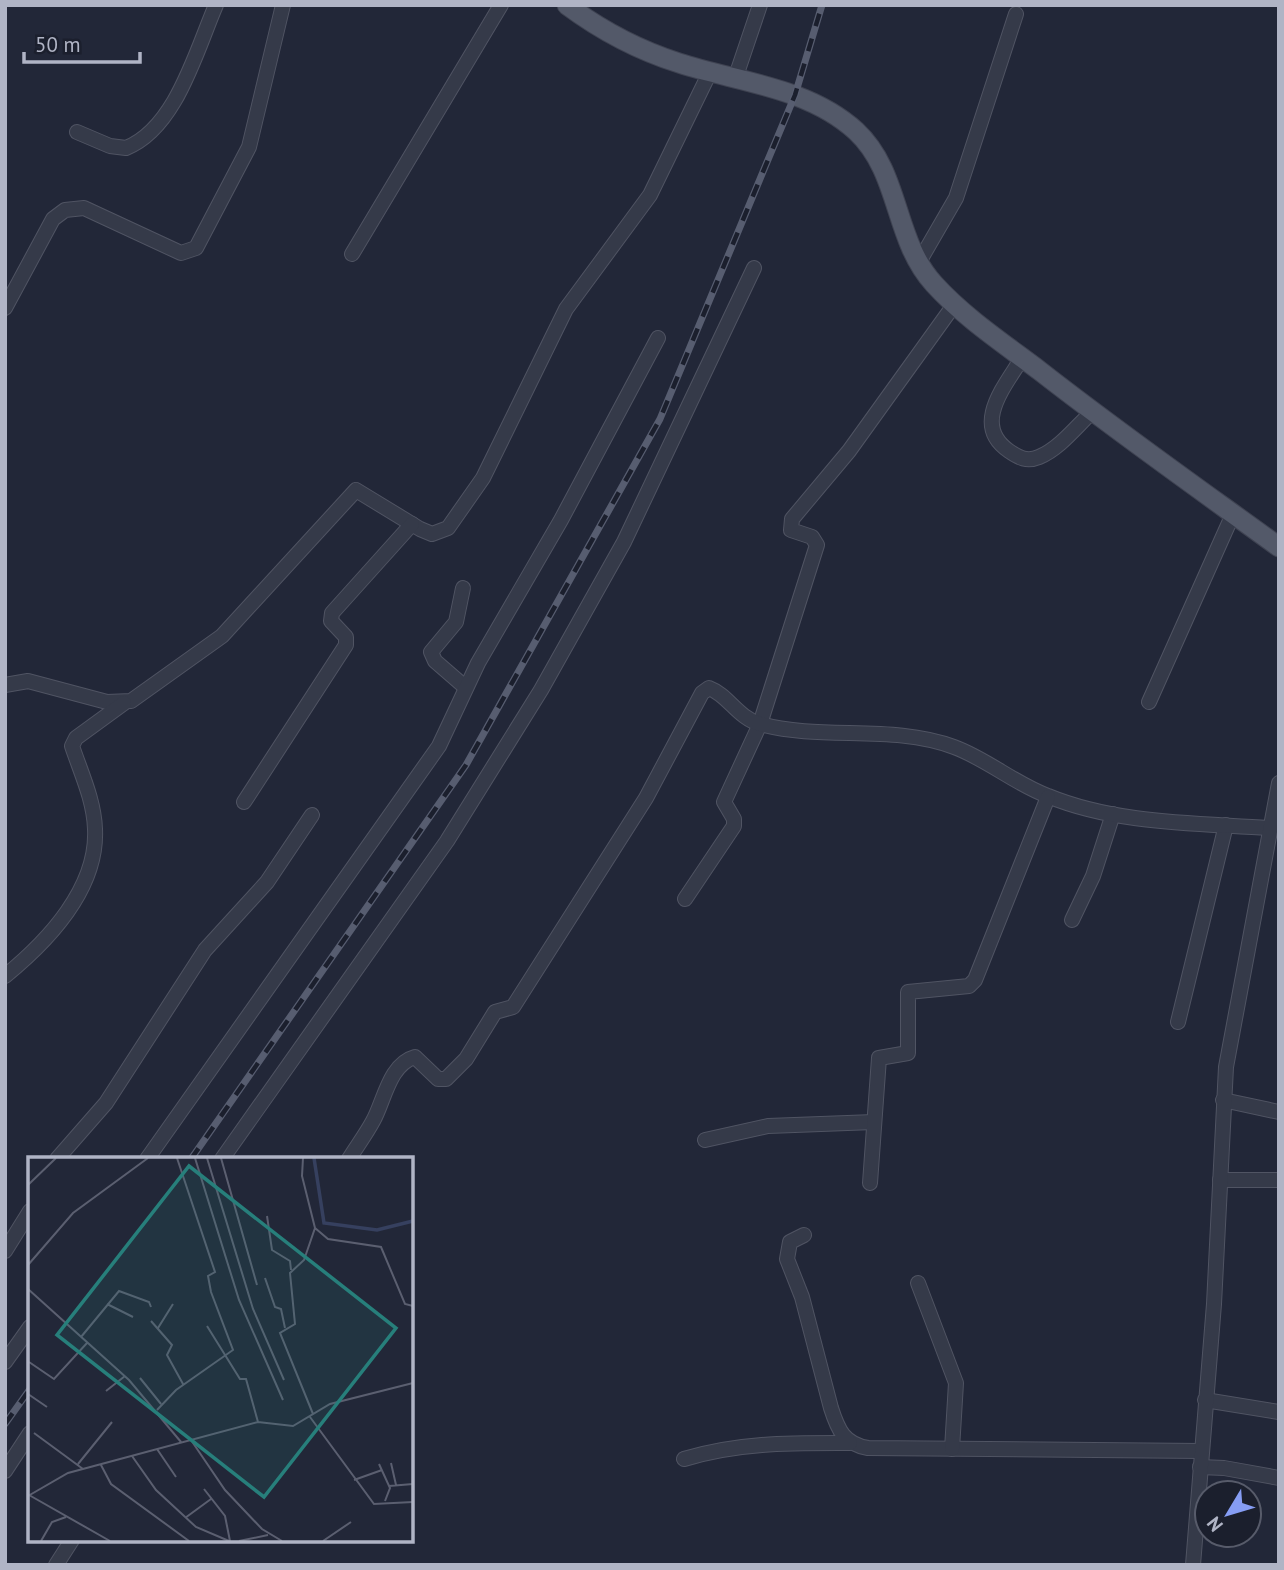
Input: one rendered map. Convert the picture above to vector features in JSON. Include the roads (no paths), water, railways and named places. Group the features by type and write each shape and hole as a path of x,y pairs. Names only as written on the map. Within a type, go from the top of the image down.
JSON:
{"main road":[{"path":"567,5 635,48 795,95 856,131 885,169 910,246 919,262 954,305 1092,412 1279,547"}],"street":[{"path":"78,132 110,145 126,148 161,123 172,106 216,5"},
{"path":"5,308 53,219 65,210 84,208 181,253 196,248 249,147 283,5"},
{"path":"352,254 500,5"},
{"path":"735,79 760,5"},
{"path":"919,262 956,198 1016,15"},
{"path":"5,976 54,927 89,874 95,852 93,810 72,746 76,738 222,636 356,490 432,534 444,531 477,486 566,309 646,201 710,72"},
{"path":"223,1157 447,841 541,690 624,542 754,268"},
{"path":"685,899 734,825 724,802 760,724 817,545 812,537 791,530 792,519 849,451 954,305"},
{"path":"148,1157 439,746 465,687 561,520 658,338"},
{"path":"1022,358 991,411 994,436 1003,447 1019,458 1030,460 1041,456 1052,450 1092,412"},
{"path":"1149,702 1233,514"},
{"path":"244,802 346,645 346,637 331,621 332,613 412,524"},
{"path":"463,588 456,622 431,652 435,661 465,687"},
{"path":"5,685 28,681 107,702 124,703"},
{"path":"350,1157 374,1119 382,1095 404,1062 415,1057 420,1059 438,1079 446,1079 466,1059 495,1012 513,1006 646,798 702,693 709,688 742,716 760,724 814,733 926,739 954,747 1048,797 1113,814 1268,828"},
{"path":"1194,1565 1223,1100 1231,1032 1268,828 1279,783"},
{"path":"870,1183 880,1057 906,1056 910,1050 908,992 969,986 975,980 1048,797"},
{"path":"1072,920 1093,876 1113,814"},
{"path":"59,1157 106,1103 205,950 267,883 312,815"},
{"path":"1178,1022 1226,825"},
{"path":"1223,1100 1279,1112"},
{"path":"705,1140 768,1126 874,1122"},
{"path":"1220,1180 1279,1180"},
{"path":"5,1251 28,1214"},
{"path":"804,1235 790,1242 787,1259 812,1332 836,1424 850,1443"},
{"path":"918,1283 956,1383 952,1449"},
{"path":"5,1362 28,1330"},
{"path":"1205,1400 1279,1412"},
{"path":"5,1471 28,1436"},
{"path":"684,1459 734,1447 784,1441 850,1443 868,1448 1201,1451"},
{"path":"1200,1467 1224,1468 1279,1478"},
{"path":"56,1565 71,1542"}],"railway":[{"path":"192,1157 466,765 660,419 795,95 822,5"},
{"path":"5,1424 28,1392"}]}
